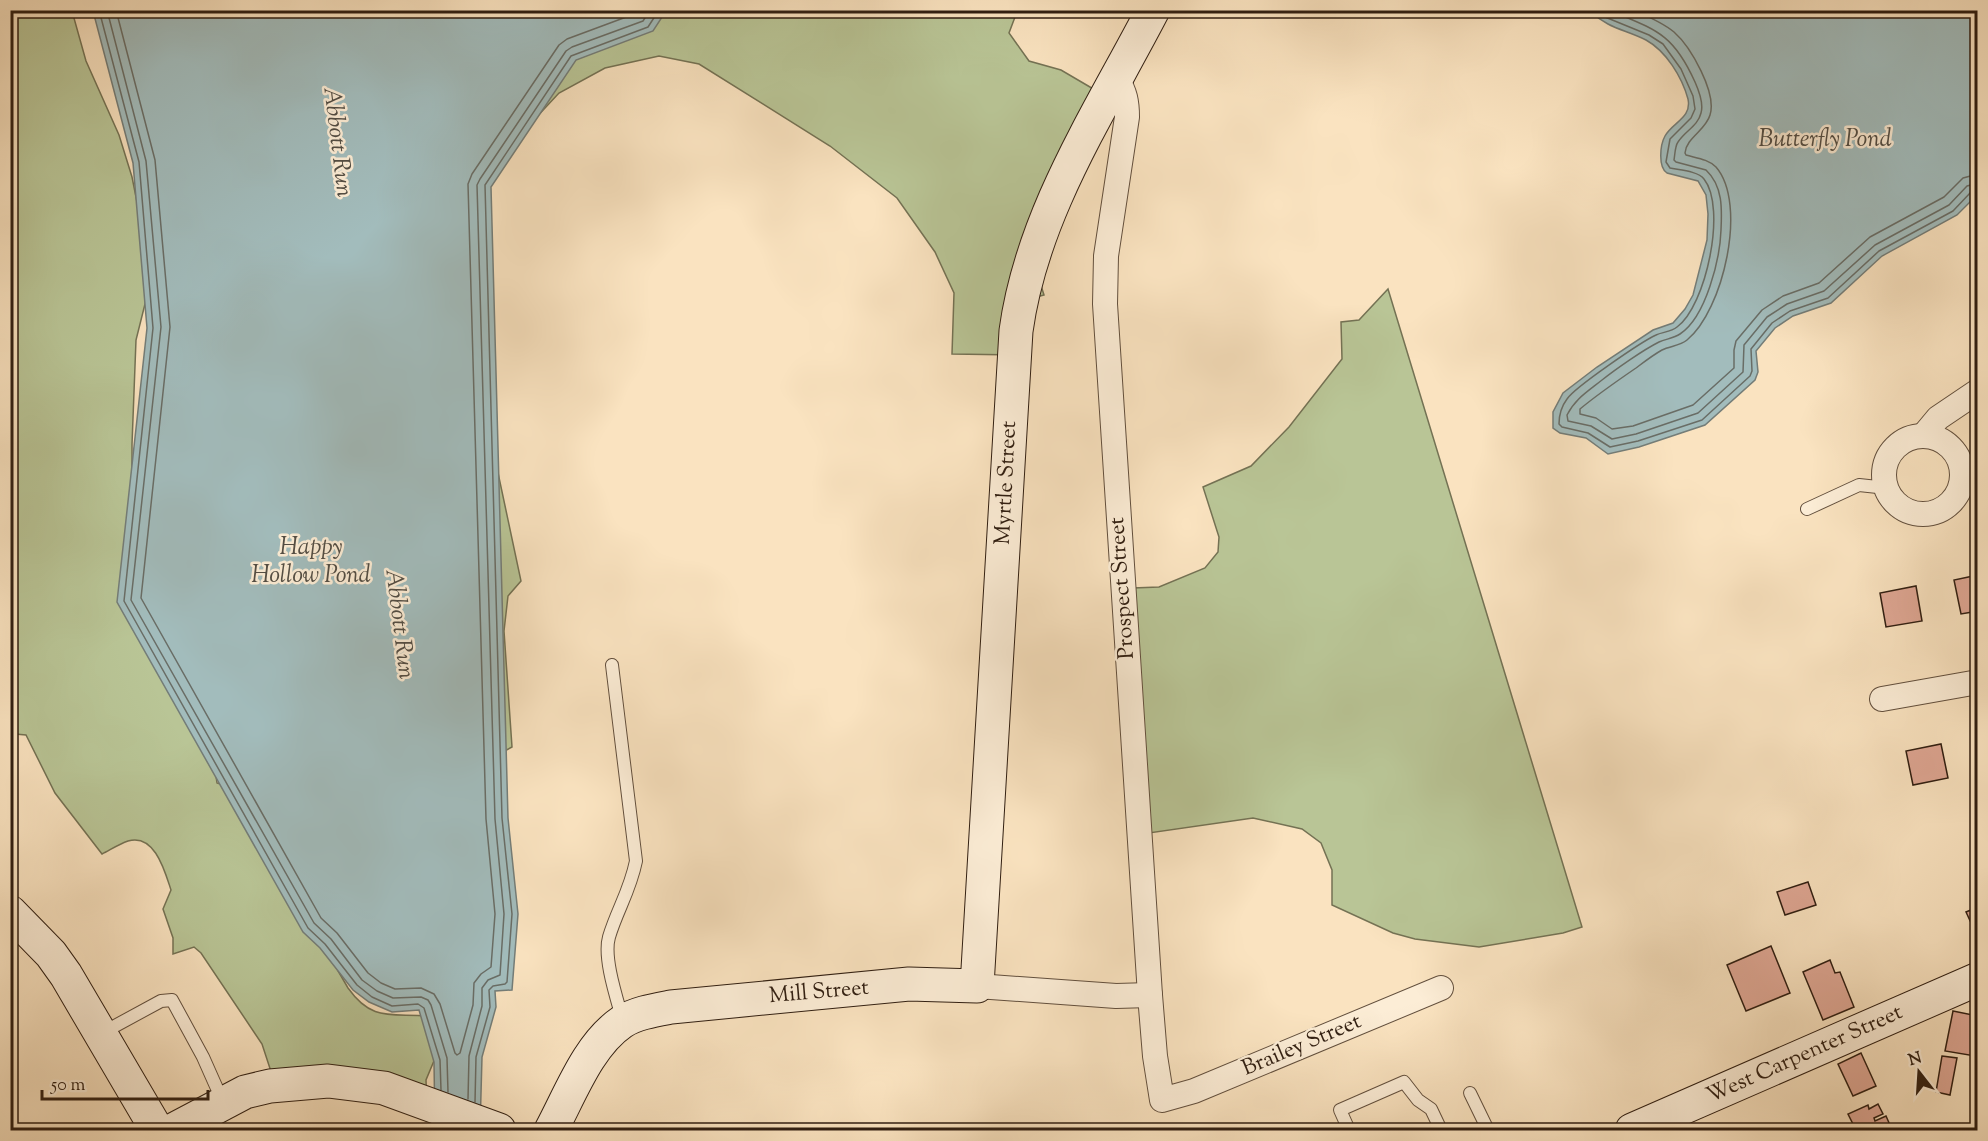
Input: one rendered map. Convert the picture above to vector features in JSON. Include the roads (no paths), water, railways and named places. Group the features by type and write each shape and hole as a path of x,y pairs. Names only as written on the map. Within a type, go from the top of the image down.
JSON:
{"street":[{"name":"Myrtle Street","path":"977,986 1016,343 1021,301 1038,239 1051,206 1153,10"},
{"name":"Prospect Street","path":"1117,79 1127,103 1127,117 1106,256 1105,304 1150,995 1155,1056 1162,1100"},
{"path":"1923,436 1938,418 1977,391"},
{"path":"1923,436 1936,439 1948,446 1957,456 1962,479 1959,491 1942,509 1919,514 1907,511 1889,495 1887,488 1885,468 1890,456 1898,445 1910,439 1923,436"},
{"path":"1882,699 1977,682"},
{"path":"10,912 51,954 157,1131"},
{"name":"West Carpenter Street","path":"1632,1131 1977,979"},
{"name":"Mill Street","path":"551,1131 588,1060 600,1042 623,1022 650,1011 671,1007 909,984 977,986 1116,996 1150,995"},
{"name":"Brailey Street","path":"1162,1100 1194,1091 1441,988"},
{"path":"173,1131 245,1092 270,1086 328,1081 384,1088 496,1129"}],"lane":[{"path":"1806,508 1859,485 1887,488"},
{"path":"612,665 636,861 632,881 608,939 610,969 623,1022"},
{"path":"100,1034 161,1001 172,1000 203,1057 224,1103"},
{"path":"1349,1131 1340,1110 1404,1082 1418,1100 1431,1109 1441,1131"},
{"path":"1470,1093 1488,1131"}],"water":[{"name":"Happy Hollow Pond","path":"93,11 666,11 653,31 576,60 491,187 508,818 518,914 512,990 495,991 496,1007 482,1057 480,1130 435,1130 434,1062 419,1010 392,1012 369,1002 353,990 320,948 303,932 117,602 147,328 133,163"},
{"name":"Butterfly Pond","path":"1590,11 1978,11 1977,195 1957,215 1882,256 1831,303 1793,316 1775,328 1756,351 1758,372 1755,380 1705,425 1639,447 1608,454 1586,438 1560,433 1553,428 1553,412 1563,393 1597,367 1653,330 1673,323 1685,309 1693,295 1707,240 1708,214 1706,195 1698,181 1667,173 1662,166 1663,140 1668,131 1685,115 1688,105 1688,99 1677,74 1653,45 1638,36 1610,25"}],"water label":[{"name":"Abbott Run","path":"337,142"},
{"name":"Abbott Run","path":"399,624"}]}
